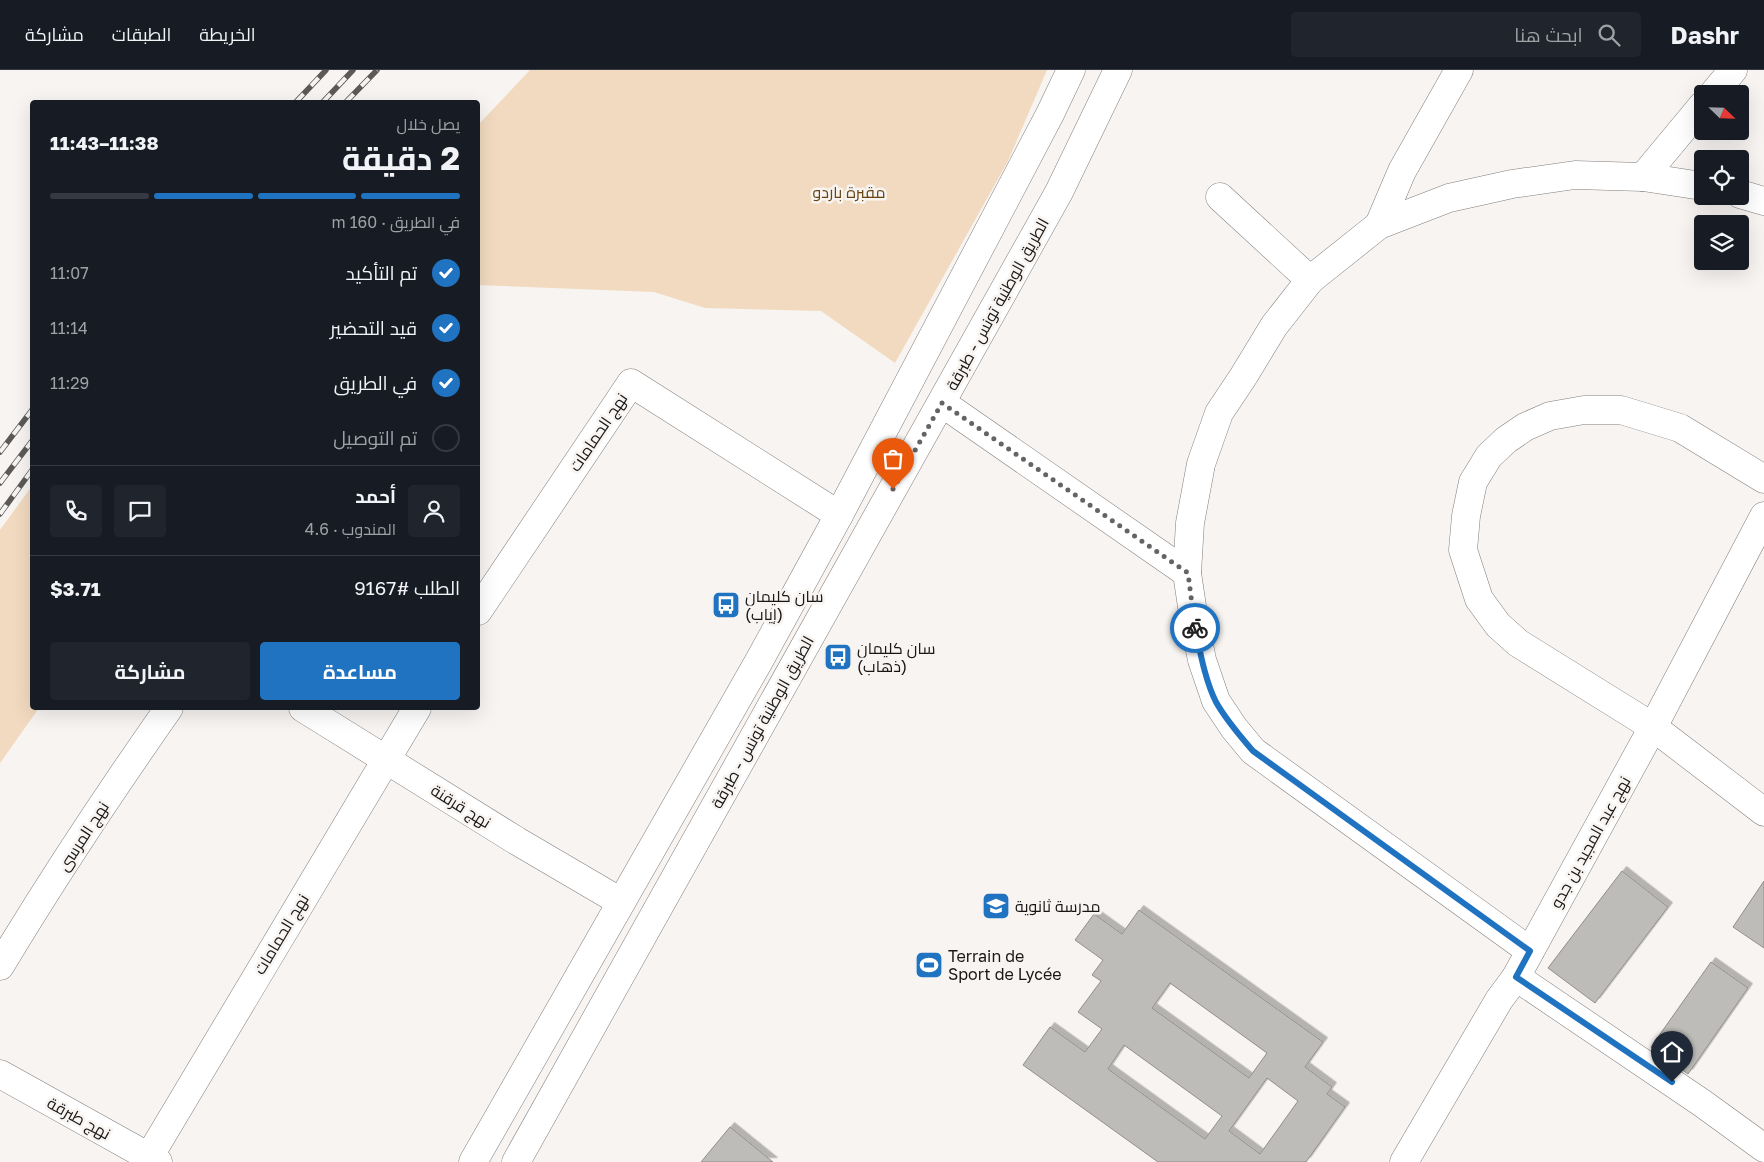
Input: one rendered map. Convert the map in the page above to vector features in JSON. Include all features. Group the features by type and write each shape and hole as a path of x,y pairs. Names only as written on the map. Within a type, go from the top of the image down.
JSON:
{"street":[{"name":"الطريق الوطنية تونس - طبرقة","path":"473,1162 759,661 839,516 1050,114 1071,70"},
{"name":"الطريق الوطنية تونس - طبرقة","path":"516,1162 1059,192 1118,70"},
{"path":"1379,225 1402,171 1459,70"},
{"path":"1720,85 1733,70"},
{"path":"1643,177 1694,116"},
{"path":"1530,951 1253,751 1234,728 1216,701 1202,660 1194,620 1188,573 1190,523 1201,464 1219,413 1244,377 1274,326 1310,280 1379,225 1449,198 1512,184 1575,175 1643,177 1694,185"},
{"path":"1220,197 1310,280"},
{"path":"1749,197 1764,201"},
{"name":"نهج الحمامات","path":"480,608 631,382 839,516"},
{"path":"942,403 1188,573"},
{"path":"1764,479 1680,428 1621,410 1584,410 1550,416 1506,440 1489,456 1473,482 1466,516 1463,550 1479,598 1498,626 1518,643 1653,727 1764,812"},
{"name":"نهج عبد المجيد بن جدو","path":"1404,1162 1499,1000 1516,977 1653,727 1764,516"},
{"name":"نهج المرسى","path":"0,966 116,784 168,710"},
{"name":"نهج قرقنة","path":"306,710 517,841 621,902"},
{"name":"نهج الحمامات","path":"151,1160 416,710"},
{"path":"1516,977 1702,1103 1764,1148"},
{"name":"نهج طبرقة","path":"0,1074 151,1160"}],"green space":[{"name":"مقبرة باردو","path":"530,70 1047,70 1008,161 895,363 821,311 705,308 654,292 480,285 480,123"},
{"path":"30,489 30,710 38,710 0,763 0,530"}],"building":[{"path":"1622,871 1668,907 1595,1003 1548,968"},
{"path":"1764,881 1764,948 1733,927"},
{"path":"1139,910 1323,1042 1305,1067 1332,1087 1327,1094 1345,1107 1306,1162 1158,1162 1023,1065 1050,1027 1085,1052 1102,1029 1078,1012 1101,981 1092,975 1103,960 1075,940 1094,914 1122,934","holes":["1170,983 1267,1053 1249,1078 1152,1008","1124,1045 1222,1116 1205,1139 1108,1069","1267,1078 1298,1101 1260,1154 1229,1131"]},
{"path":"1711,962 1748,988 1688,1074 1651,1047"},
{"path":"730,1127 773,1162 701,1162"}],"railway":[{"path":"298,100 326,70"},
{"path":"325,100 353,70"},
{"path":"348,100 377,70"},
{"path":"0,452 30,413"},
{"path":"0,483 30,444"},
{"path":"0,514 30,473"}],"way so far":[{"path":"893,489 942,403 1188,573 1195,628"}],"place":[{"name":"سان كليمان (إياب)","path":"726,605"},
{"name":"سان كليمان (ذهاب)","path":"838,657"},
{"name":"مدرسة ثانوية","path":"996,906"},
{"name":"Terrain de Sport de Lycée","path":"929,965"}],"route":[{"path":"1195,628 1202,660 1216,701 1234,728 1253,751 1530,951 1516,977 1672,1082"}]}
